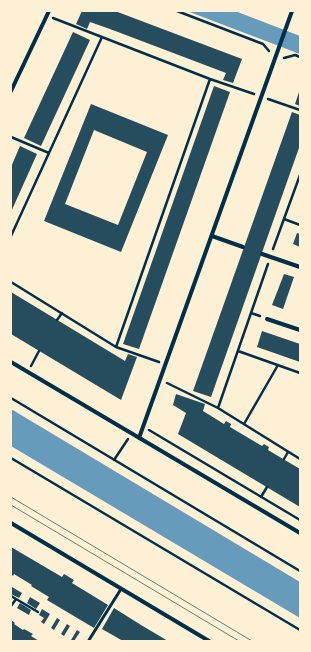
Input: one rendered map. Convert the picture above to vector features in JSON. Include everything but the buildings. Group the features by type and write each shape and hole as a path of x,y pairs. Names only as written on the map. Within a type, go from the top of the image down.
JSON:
{"street":[{"path":"11,92 49,11"},
{"path":"139,438 167,364 292,11"},
{"path":"212,236 243,247"},
{"path":"262,254 300,267"},
{"path":"267,319 300,330"},
{"path":"11,362 300,533"},
{"path":"11,523 209,641"},
{"path":"198,641 201,636"}],"lane":[{"path":"89,640 121,588"}],"path":[{"path":"177,11 263,44 275,56 285,59 295,55 300,57"},
{"path":"47,16 210,79 300,110"},
{"path":"11,236 102,38"},
{"path":"116,347 210,79"},
{"path":"11,137 49,153"},
{"path":"218,408 300,175"},
{"path":"284,219 300,225"},
{"path":"11,282 116,347 167,364"},
{"path":"57,320 62,313"},
{"path":"28,372 39,351"},
{"path":"238,351 300,373"},
{"path":"244,424 278,365"},
{"path":"161,380 218,408 300,459"},
{"path":"11,398 300,571"},
{"path":"144,427 300,520"},
{"path":"114,460 132,433"},
{"path":"284,459 288,452"},
{"path":"11,458 300,630"},
{"path":"261,497 267,487"},
{"path":"11,596 38,612"},
{"path":"11,606 16,599"}],"water":[{"path":"187,11 235,11 300,36 300,54"},
{"path":"11,409 300,582 300,618 11,446"}],"tram line":[{"path":"11,497 252,641"},
{"path":"11,505 239,641"}]}
